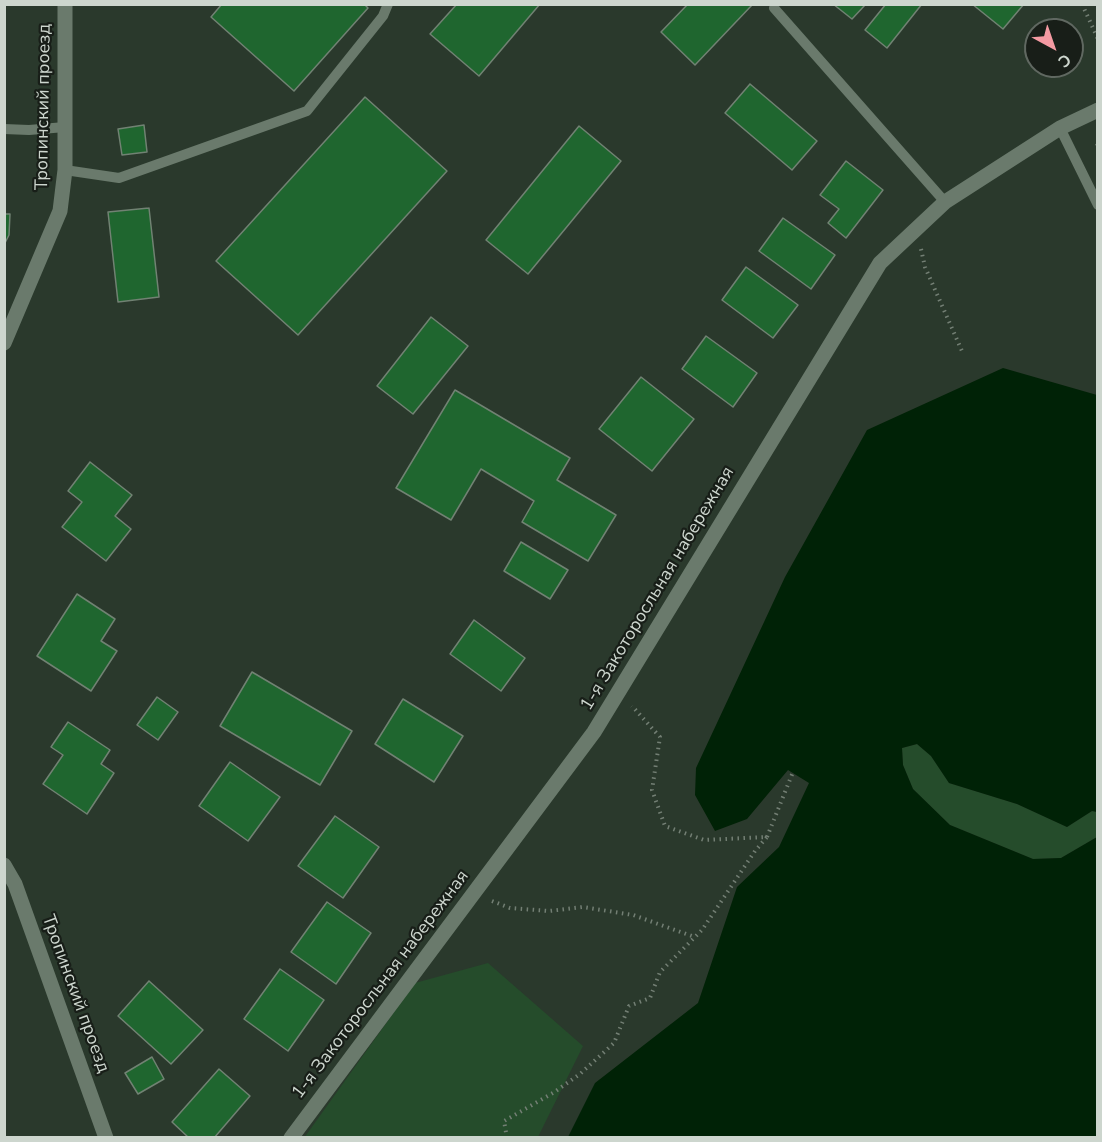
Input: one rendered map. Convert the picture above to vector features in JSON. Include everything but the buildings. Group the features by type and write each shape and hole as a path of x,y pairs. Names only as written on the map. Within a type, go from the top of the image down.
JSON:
{"street":[{"name":"Тропинский проезд","path":"4,343 60,211 65,170 65,4"},
{"name":"1-я Закоторосльная набережная","path":"291,1137 594,732 880,263 945,202 1060,128 1098,110"},
{"name":"Тропинский проезд","path":"4,864 15,884 106,1137"}],"lane":[{"path":"65,170 118,178 307,111 383,16 388,4"},
{"path":"774,8 945,202"},
{"path":"4,129 29,130 65,127"},
{"path":"1060,128 1098,205"}],"path":[{"path":"1082,4 1098,39"},
{"path":"921,248 925,267 962,351"},
{"path":"626,699 660,737 652,789 665,826 704,840 767,837"},
{"path":"507,1137 504,1121 553,1093 580,1074 614,1043 629,1006 650,998 660,972 702,930 755,851 767,837 793,772"},
{"path":"484,897 510,908 549,911 583,907 633,915 695,938"}],"shaded area":[{"path":"1003,368 1097,395 1097,812 1092,811 1067,827 1017,804 949,783 931,756 917,744 902,748 903,765 913,789 950,825 1033,859 1061,858 1097,837 1097,1137 568,1137 595,1083 698,1003 737,887 779,847 809,783 788,770 747,819 715,831 695,795 696,768 785,577 867,430"},
{"path":"917,744 931,756 949,783 1017,804 1067,827 1092,811 1097,812 1097,837 1061,858 1033,859 950,825 913,789 903,765 902,748"},
{"path":"488,963 583,1046 538,1137 304,1138 415,983"}]}
